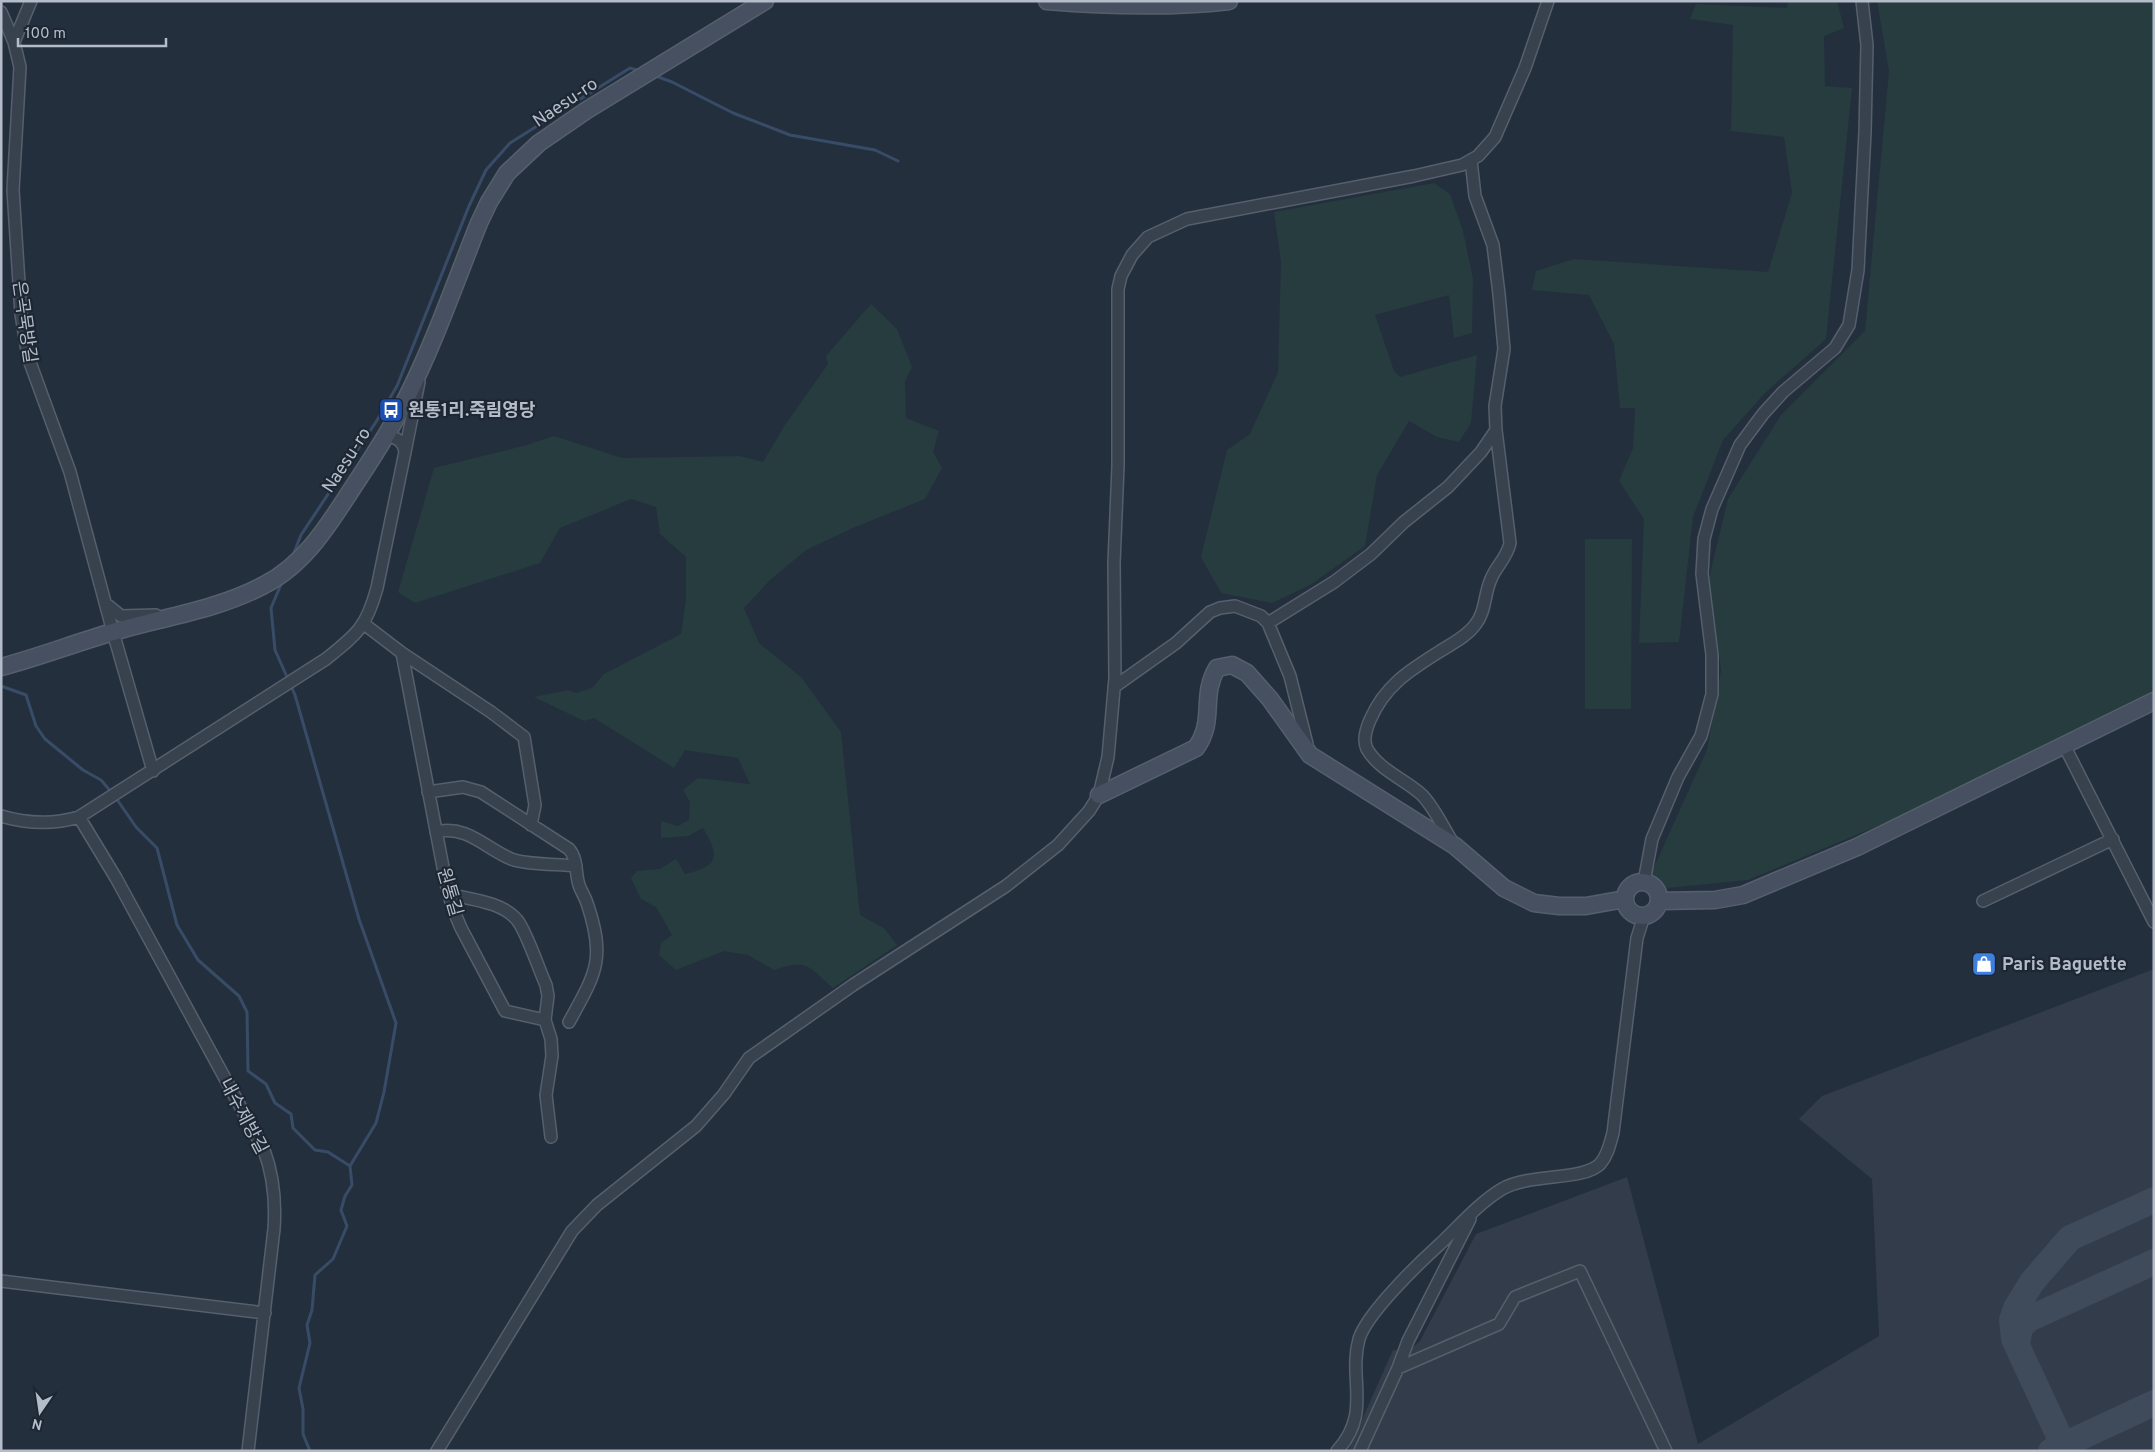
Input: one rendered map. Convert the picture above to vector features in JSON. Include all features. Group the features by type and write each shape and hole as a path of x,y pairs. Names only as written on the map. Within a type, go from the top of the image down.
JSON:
{"street":[{"path":"12,36 31,1"},
{"name":"Naesu-ro","path":"1,667 113,632 225,602 264,586 296,562 307,552 328,524 386,434 424,362 479,223 489,202 508,174 539,143 586,110 654,70 729,21 765,1"},
{"path":"1048,1 1136,6 1176,6 1229,1"},
{"path":"437,1451 572,1231 597,1205 696,1126 724,1094 749,1058 853,985 1006,886 1058,845 1089,811 1099,795 1108,757 1114,687 1114,563 1118,466 1118,289 1121,276 1132,255 1148,237 1187,219 1414,176 1462,165 1478,156 1495,137 1525,68 1548,1"},
{"path":"1644,882 1652,839 1678,777 1701,736 1712,694 1712,655 1702,574 1704,539 1712,509 1740,445 1763,414 1783,392 1835,348 1849,325 1858,270 1865,132 1867,45 1862,1"},
{"name":"은곡묵방길","path":"1,12 12,36 20,67 13,190 24,335 33,375 70,472 150,772"},
{"path":"1455,846 1423,796 1378,761 1367,749 1365,738 1374,710 1386,692 1416,666 1456,641 1475,625 1483,611 1491,579 1508,553 1510,543 1496,430 1495,406 1504,349 1499,294 1493,245 1475,196 1471,160"},
{"path":"1,816 34,823 52,823 84,814 326,659 364,624 377,588 424,362"},
{"path":"1268,623 1334,582 1371,554 1404,522 1448,487 1481,452 1496,430"},
{"path":"386,434 400,440 405,452"},
{"path":"105,603 121,616 183,614"},
{"path":"1114,687 1176,643 1210,612 1220,608 1235,606 1261,616 1268,623 1290,676 1310,755"},
{"path":"364,624 402,653 491,712 524,737 535,805 531,825"},
{"name":"원통길","path":"402,653 448,894 461,928 505,1011 545,1020"},
{"path":"1099,795 1196,748 1204,736 1208,720 1207,698 1210,680 1217,668 1232,664 1247,673 1270,699 1310,755 1455,846 1504,888 1534,903 1558,906 1586,906 1625,899"},
{"path":"1659,902 1715,900 1743,895 1857,847 2154,701"},
{"path":"2064,745 2154,922"},
{"path":"428,792 463,788 481,792 573,854 578,884 592,923 598,960 589,985 568,1022"},
{"name":"내수제방길","path":"84,814 100,848 264,1150 274,1182 275,1211 248,1451"},
{"path":"436,832 442,830 471,836 517,860 576,866"},
{"path":"1983,901 2113,839"},
{"path":"1644,882 1654,887 1657,891 1659,902 1654,912 1638,916 1629,910 1625,899 1626,893 1633,885 1644,882"},
{"path":"448,894 496,906 509,913 518,921 546,985 548,996 545,1020 551,1039 552,1056 546,1095 551,1137"},
{"path":"1337,1451 1344,1443 1354,1422 1358,1404 1357,1352 1360,1338 1367,1323 1377,1309 1482,1203 1517,1181 1586,1172 1600,1164 1608,1153 1613,1133 1637,938 1644,916"},
{"path":"1360,1451 1398,1368 1408,1341 1473,1212"},
{"path":"1398,1368 1499,1324 1514,1297 1580,1271 1666,1451"},
{"path":"1,1281 265,1313"}],"shaded area":[{"path":"2154,969 2154,1451 1348,1451 1393,1350 1408,1352 1420,1341 1476,1234 1627,1177 1698,1444 1879,1336 1872,1179 1799,1119 1822,1096"}],"green space":[{"path":"1788,1 1837,1 1844,28 1824,36 1825,86 1852,88 1826,339 1765,393 1723,440 1693,517 1679,642 1639,643 1644,519 1619,481 1633,448 1635,408 1620,408 1614,344 1589,295 1532,290 1536,271 1574,259 1768,272 1792,193 1784,137 1731,131 1733,25 1690,19 1696,4 1787,8"},
{"path":"1877,1 2154,1 2154,694 1933,803 1748,880 1666,888 1650,876 1707,750 1721,670 1709,578 1728,499 1781,415 1865,331 1889,71"},
{"path":"1434,183 1450,194 1463,231 1473,279 1472,333 1454,338 1449,295 1375,315 1394,371 1400,377 1477,355 1471,423 1459,442 1437,437 1409,421 1377,475 1365,546 1310,585 1272,603 1221,593 1201,557 1227,450 1250,434 1278,372 1281,262 1274,212"},
{"path":"871,304 897,329 912,367 905,381 906,418 939,431 933,452 942,468 925,499 855,527 806,550 770,580 744,608 759,643 801,677 841,732 860,915 884,928 897,945 833,988 806,966 794,965 774,970 748,955 724,951 676,970 659,955 661,943 672,935 656,907 641,899 631,878 637,871 660,869 676,859 685,874 696,871 710,863 714,853 703,828 688,836 661,838 661,821 678,826 689,820 690,802 683,790 698,778 750,784 738,758 685,750 674,768 594,718 584,721 534,697 568,690 576,693 592,688 604,674 681,634 686,600 686,557 660,534 656,507 631,499 560,528 540,563 415,603 398,592 434,468 527,445 554,436 622,458 739,456 763,462 785,425 828,364 826,356"},
{"path":"1585,539 1632,539 1631,709 1585,709"}],"waterway":[{"path":"1,5 2,1"},
{"path":"293,555 301,535 376,422 397,386 469,206 486,170 510,143 630,68 640,71"},
{"path":"653,75 672,82 733,113 790,135 875,150 898,161"},
{"path":"282,582 271,608 275,650 295,695 359,919 396,1023 384,1092 376,1123 350,1166"},
{"path":"1,686 26,695 36,726 45,739 83,770 101,780 112,793"},
{"path":"116,798 136,827 157,848 177,925 198,960 239,996 247,1012 248,1071 266,1084 275,1103 291,1114 293,1128 315,1150 328,1152 350,1166 352,1185 345,1196 341,1210 347,1226 333,1259 315,1275 312,1310 307,1325 310,1343 299,1388 303,1409 303,1434 310,1451"}],"taxiway":[{"path":"2066,1451 2014,1339 2012,1320 2016,1308 2032,1282 2070,1238 2154,1200"},
{"path":"2017,1344 2020,1327 2029,1319 2154,1262"},
{"path":"2051,1451 2154,1403"}],"place":[{"name":"원통1리.죽림영당","path":"391,410"},
{"name":"Paris Baguette","path":"1984,964"}]}
